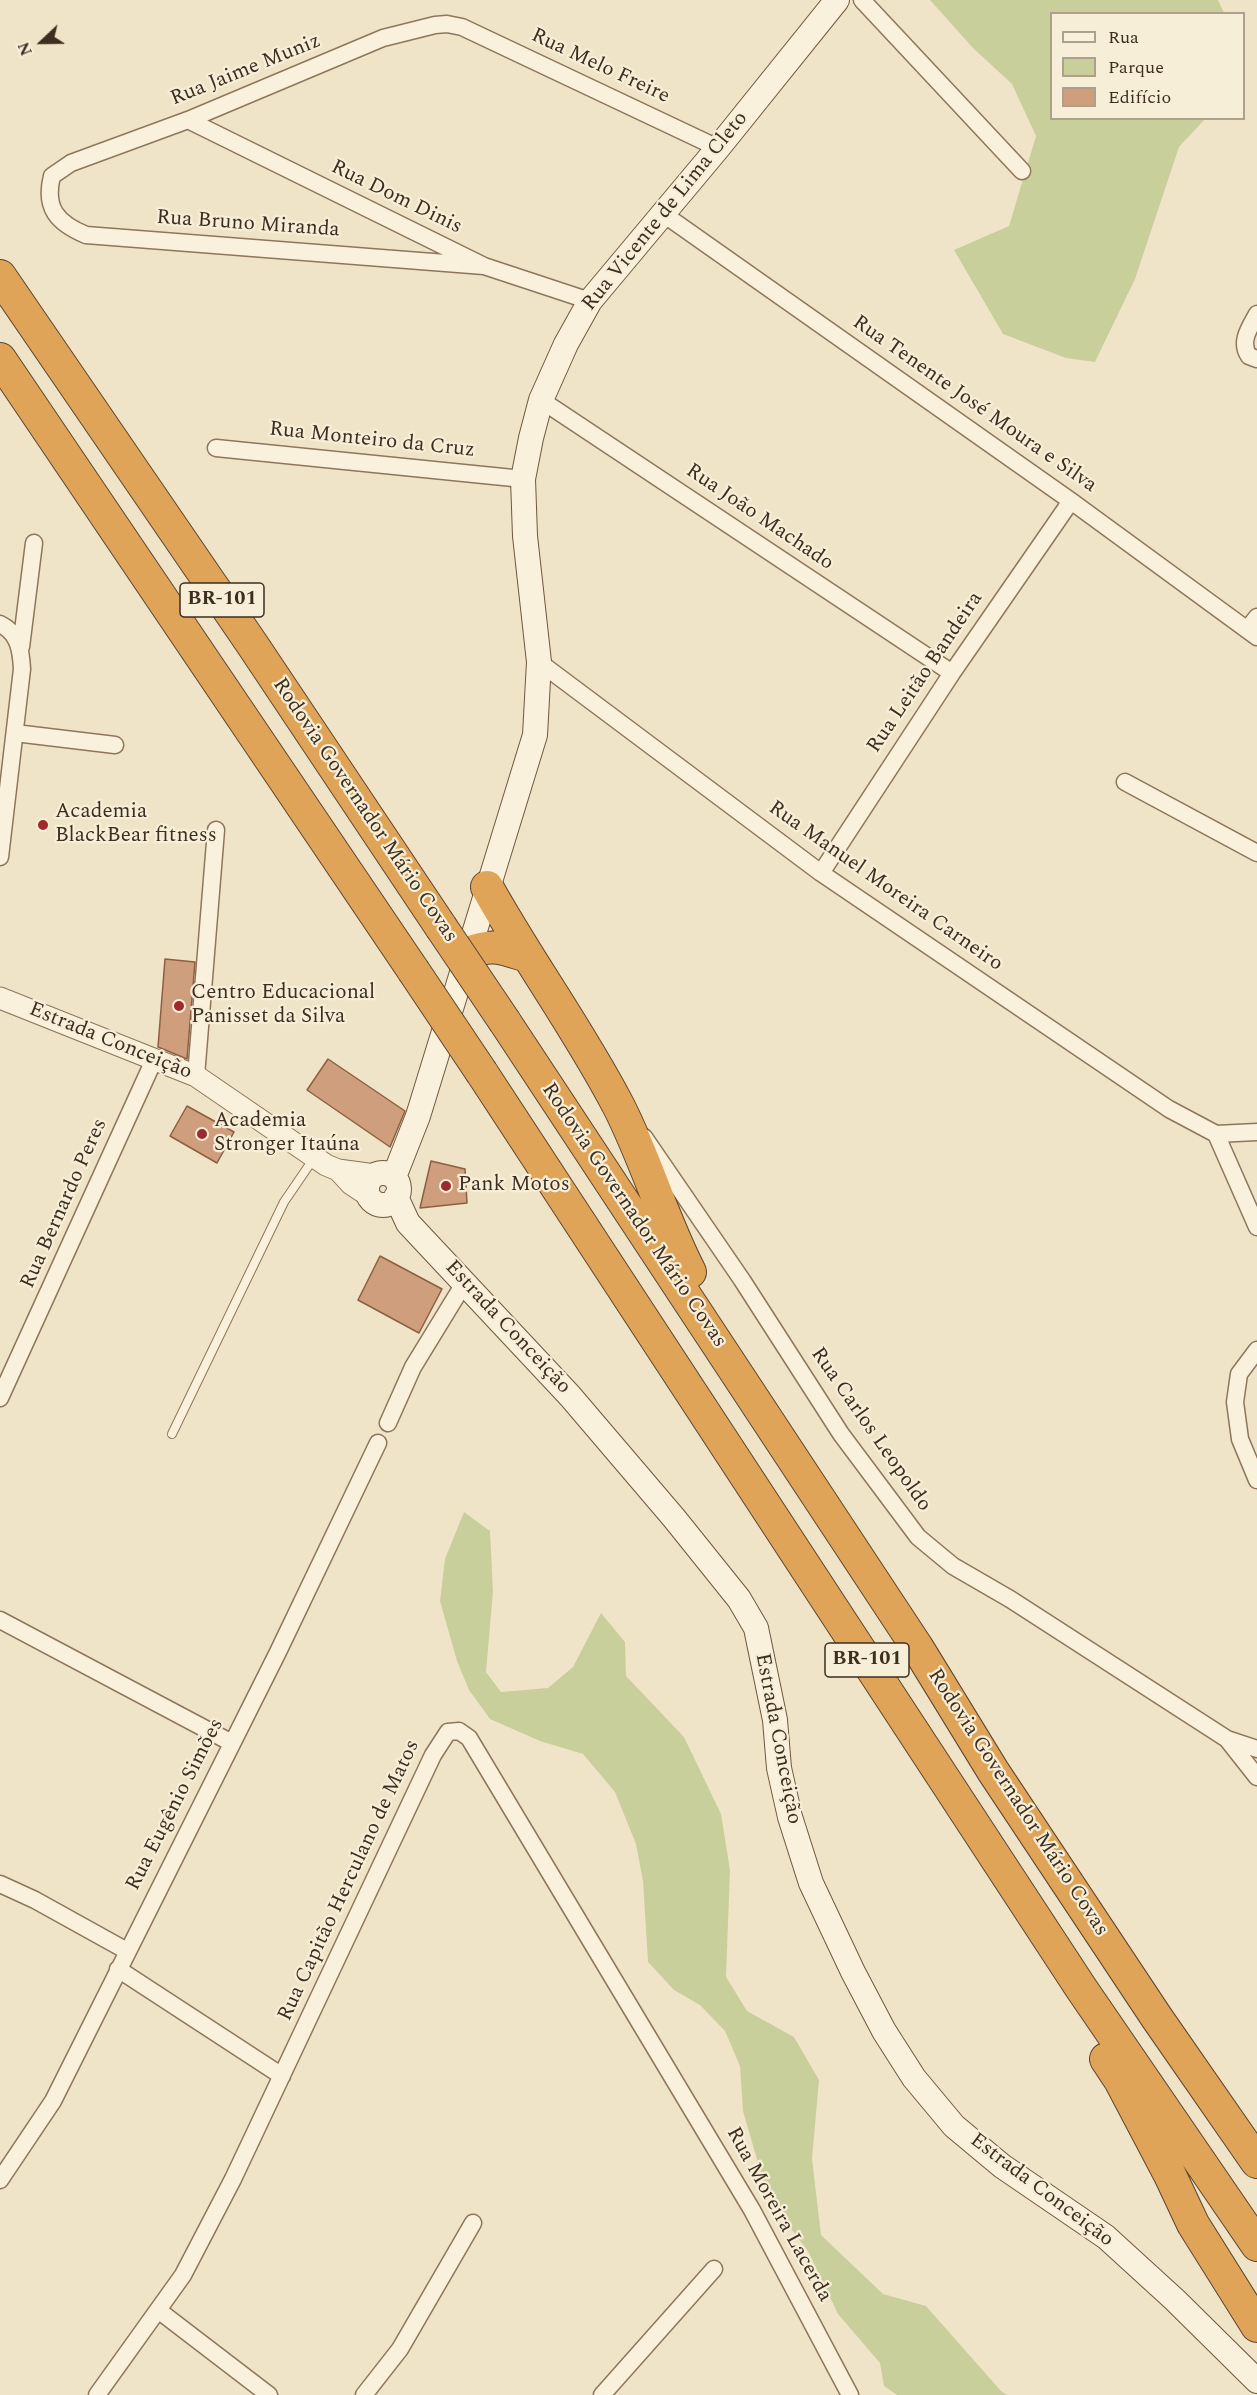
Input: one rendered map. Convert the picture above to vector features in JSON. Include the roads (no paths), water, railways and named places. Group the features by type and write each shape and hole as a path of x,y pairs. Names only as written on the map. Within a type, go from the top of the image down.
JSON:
{"highway":[{"name":"Rodovia Governador Mário Covas","path":"0,276 252,644 505,1022 917,1647 1000,1780 1157,2018 1257,2162"},
{"name":"BR-101","path":"0,359 482,1073 1081,1988 1257,2245"},
{"path":"487,887 619,1106 673,1237 766,1416"},
{"path":"468,953 485,946 496,946 527,956"},
{"path":"939,1770 1014,1918 1120,2080 1193,2224 1257,2326"}],"main road":[{"name":"Rua Vicente de Lima Cleto","path":"384,1187 418,1116 535,735 539,662 525,536 523,478 541,400 566,344 590,301 718,148 837,0"},
{"name":"Estrada Conceição","path":"384,1187 408,1223 570,1396 674,1518 739,1599 756,1628 775,1720 779,1768 790,1817 811,1883 873,2011 914,2078 954,2126 1002,2166 1106,2237 1175,2300 1257,2381"}],"street":[{"path":"862,0 1022,171"},
{"name":"Rua Jaime Muniz","path":"52,176 71,163 188,120 383,38 435,25 447,24 462,27"},
{"name":"Rua Melo Freire","path":"462,27 718,148"},
{"name":"Rua Dom Dinis","path":"188,120 484,266 590,301"},
{"name":"Rua Bruno Miranda","path":"52,176 49,200 57,216 68,228 86,235 484,266"},
{"name":"Rua Tenente José Moura e Silva","path":"662,213 1254,628"},
{"path":"1255,359 1245,351 1244,345 1246,335 1257,314"},
{"name":"Rua João Machado","path":"541,400 951,673"},
{"name":"Rua Monteiro da Cruz","path":"216,448 523,478"},
{"name":"Rua Leitão Bandeira","path":"821,873 951,673 1071,501"},
{"path":"0,857 34,543"},
{"path":"0,624 13,633 21,647"},
{"name":"Rua Manuel Moreira Carneiro","path":"539,662 821,873 1169,1109 1216,1134"},
{"path":"15,733 114,745"},
{"path":"1125,782 1257,853"},
{"path":"196,1076 216,830"},
{"name":"Estrada Conceição","path":"0,998 196,1076 315,1157 338,1170 384,1187"},
{"name":"Rua Bernardo Peres","path":"0,1398 154,1060"},
{"name":"Rua Carlos Leopoldo","path":"619,1106 652,1147 842,1434 918,1537 953,1566 1010,1599 1227,1739 1257,1749"},
{"path":"1257,1132 1216,1134 1257,1227"},
{"path":"388,1423 413,1367 465,1282"},
{"path":"1257,1350 1239,1374 1235,1402 1240,1439 1257,1480"},
{"name":"Rua Eugênio Simões","path":"0,2180 53,2101 232,1743 378,1443"},
{"path":"0,1620 232,1743"},
{"name":"Rua Capitão Herculano de Matos","path":"97,2395 183,2275 233,2179 433,1755 448,1732 459,1731 469,1738 663,2060"},
{"path":"1227,1739 1257,1778"},
{"path":"0,1884 34,1900 127,1952"},
{"path":"118,1969 282,2076"},
{"name":"Rua Moreira Lacerda","path":"663,2060 752,2210 850,2395"},
{"path":"364,2395 400,2349 474,2223"},
{"path":"602,2395 714,2270"},
{"path":"158,2310 269,2395"}],"lane":[{"path":"172,1434 284,1202 315,1157"}],"place":[{"name":"Academia BlackBear fitness","path":"43,825"},
{"name":"Centro Educacional Panisset da Silva","path":"179,1006"},
{"name":"Academia Stronger Itaúna","path":"202,1134"},
{"name":"Pank Motos","path":"446,1186"}]}
